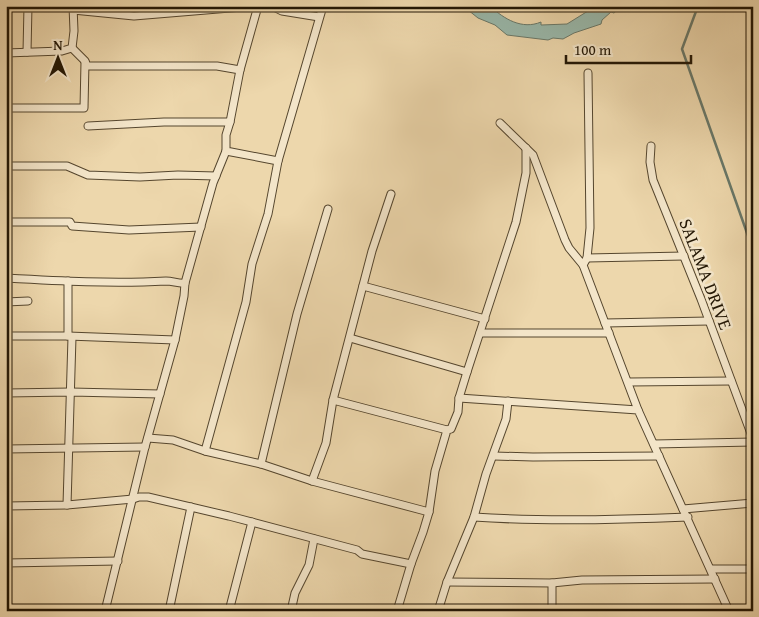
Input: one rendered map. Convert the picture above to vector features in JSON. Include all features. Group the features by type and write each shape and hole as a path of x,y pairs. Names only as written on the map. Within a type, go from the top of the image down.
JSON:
{"street":[{"path":"27,52 28,6"},
{"path":"72,48 74,31 73,8 134,16 254,6"},
{"path":"106,611 145,447 175,340 185,283 216,176 226,150 226,135 240,70 258,6"},
{"path":"272,6 282,10 319,17"},
{"path":"205,451 246,302 252,264 268,214 278,161 323,6"},
{"path":"6,53 62,51 72,48"},
{"path":"72,48 85,61 87,66 217,66 240,70"},
{"path":"6,108 84,108 85,61"},
{"path":"583,265 587,258 590,228 588,73"},
{"path":"88,126 164,122 230,122"},
{"path":"500,123 533,155 569,248 583,265 629,382 638,410 729,611"},
{"name":"SALAMA DRIVE","path":"651,146 650,167 653,180 684,256 753,440"},
{"path":"333,400 447,430 451,429 458,412 459,398 467,372 516,222 526,173 526,148"},
{"path":"226,150 278,161"},
{"path":"6,166 67,166 74,167 88,175 140,177 216,176"},
{"path":"312,481 326,443 333,400 372,251 391,194"},
{"path":"261,464 297,314 328,209"},
{"path":"6,222 70,222 72,226 129,230 201,227"},
{"path":"587,258 684,256"},
{"path":"6,278 146,283 168,281 185,283"},
{"path":"67,506 71,392 68,281"},
{"path":"364,286 484,319"},
{"path":"6,302 28,301"},
{"path":"604,322 709,321"},
{"path":"480,333 609,333"},
{"path":"6,336 70,336 175,340"},
{"path":"350,338 467,372"},
{"path":"629,382 731,381"},
{"path":"6,393 160,394"},
{"path":"459,398 638,410"},
{"path":"438,611 474,517 486,474 506,419 508,401"},
{"path":"397,611 429,512 435,471 447,430"},
{"path":"148,438 173,440 205,451 261,464 312,481 429,512"},
{"path":"654,444 753,440"},
{"path":"6,449 145,447"},
{"path":"494,456 659,456"},
{"path":"6,506 67,506 148,497 252,522 357,550 362,554 411,564"},
{"path":"683,509 753,504"},
{"path":"169,611 191,507"},
{"path":"474,517 503,519 688,517"},
{"path":"229,611 252,522"},
{"path":"291,611 294,593 309,565 314,539"},
{"path":"6,563 118,561"},
{"path":"711,569 753,569"},
{"path":"448,582 552,583 582,580 715,579"},
{"path":"552,583 552,611"}],"shaded area":[{"path":"463,6 490,6 514,22 527,25 541,22 541,25 567,24 596,6 622,6 614,13 611,12 602,20 601,24 574,33 563,39 553,38 548,40 507,35 495,25 478,18"}],"waterway":[{"path":"698,6 682,49 753,250"}]}
